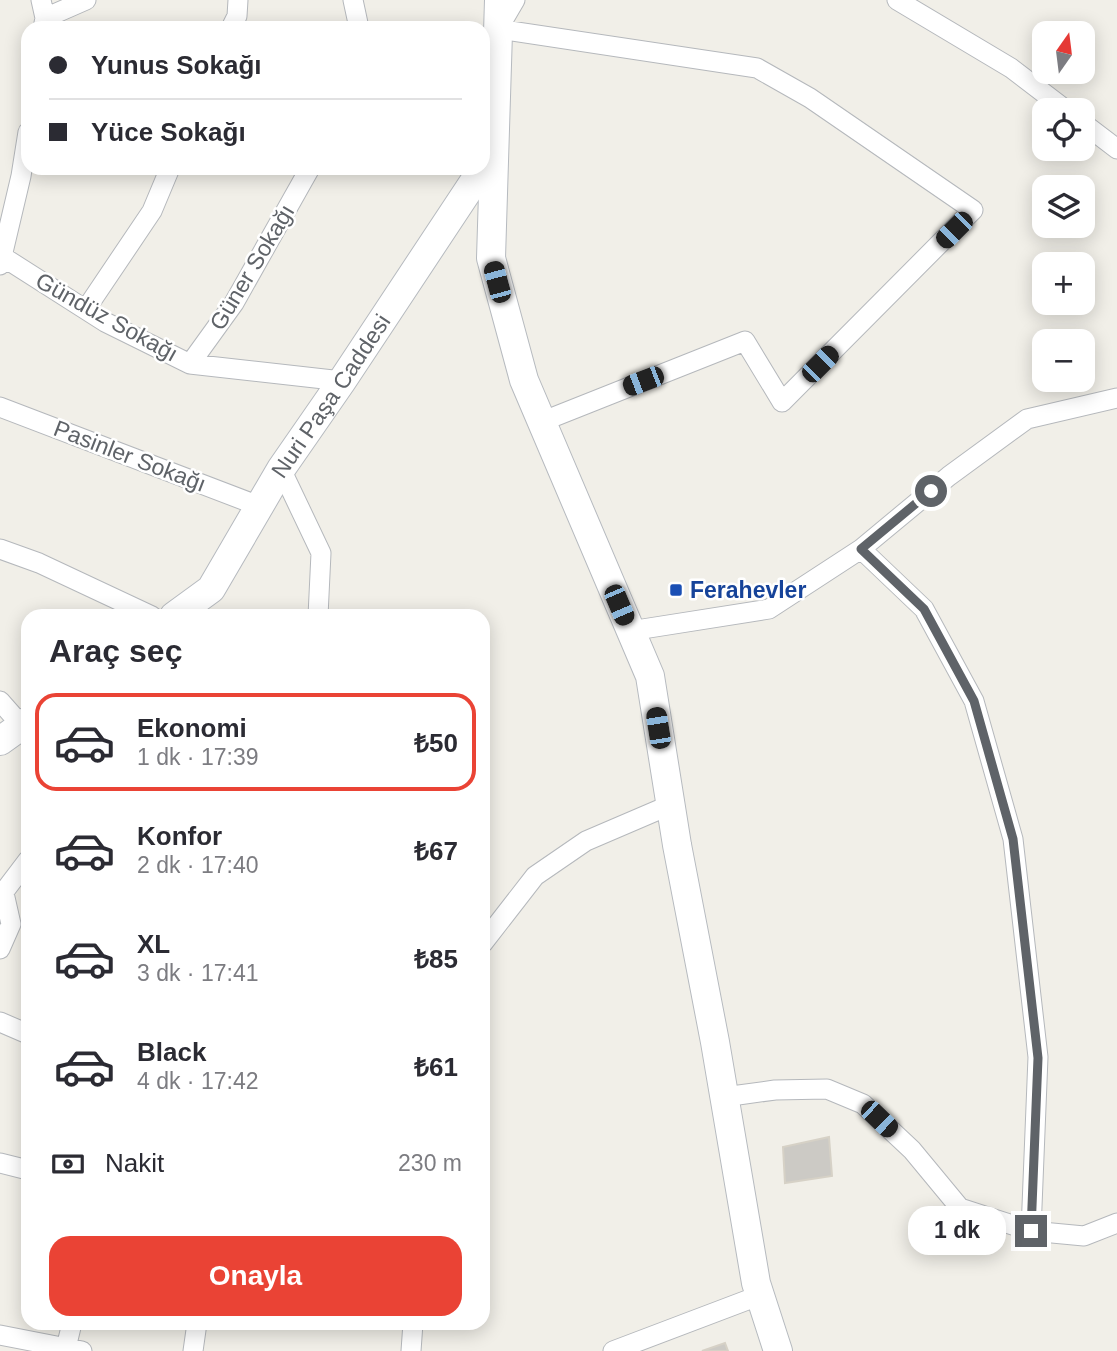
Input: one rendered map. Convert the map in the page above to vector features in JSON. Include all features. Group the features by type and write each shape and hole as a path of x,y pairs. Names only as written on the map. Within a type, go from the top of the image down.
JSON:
{"street":[{"path":"43,15 86,0"},
{"path":"234,21 238,0"},
{"path":"354,0 358,21"},
{"path":"490,126 499,0"},
{"path":"498,29 515,0"},
{"path":"897,0 1010,68 1050,98"},
{"path":"498,29 757,68 810,98 972,210 782,402 745,341 541,422"},
{"path":"1095,132 1117,149"},
{"path":"1,258 22,175"},
{"path":"86,309 152,211 167,175"},
{"name":"Güner Sokağı","path":"190,364 234,303 306,175"},
{"name":"Nuri Paşa Caddesi","path":"187,609 211,589 281,469 478,175"},
{"path":"488,175 491,258 524,380 649,676 758,1296 778,1351"},
{"name":"Gündüz Sokağı","path":"1,258 105,321 190,364 342,381"},
{"path":"630,631 769,609 861,549 949,476 1027,419 1117,398"},
{"name":"Pasinler Sokağı","path":"0,407 259,506"},
{"path":"281,469 321,553 318,609"},
{"path":"0,549 39,563 137,609"},
{"path":"861,549 924,609 974,701 1013,839 1038,1058 1031,1231"},
{"path":"0,701 17,729"},
{"path":"490,934 535,876 586,841 670,805"},
{"path":"0,949 11,924 2,895 21,869"},
{"path":"0,1022 21,1031"},
{"path":"724,1097 775,1090 827,1089 863,1104 912,1150 960,1208 1031,1231 1084,1236 1117,1223"},
{"path":"0,1163 21,1168"},
{"path":"613,1351 758,1296"},
{"path":"0,1335 74,1349 73,1330"},
{"path":"193,1351 196,1330"},
{"path":"411,1351 412,1330"}],"building":[{"path":"829,1137 832,1176 785,1183 783,1147"},
{"path":"725,1343 728,1351 702,1351"}],"place":[{"name":"Ferahevler","path":"676,590"}],"route":[{"path":"931,491 861,549 924,609 974,701 1013,839 1038,1058 1031,1231"}]}
